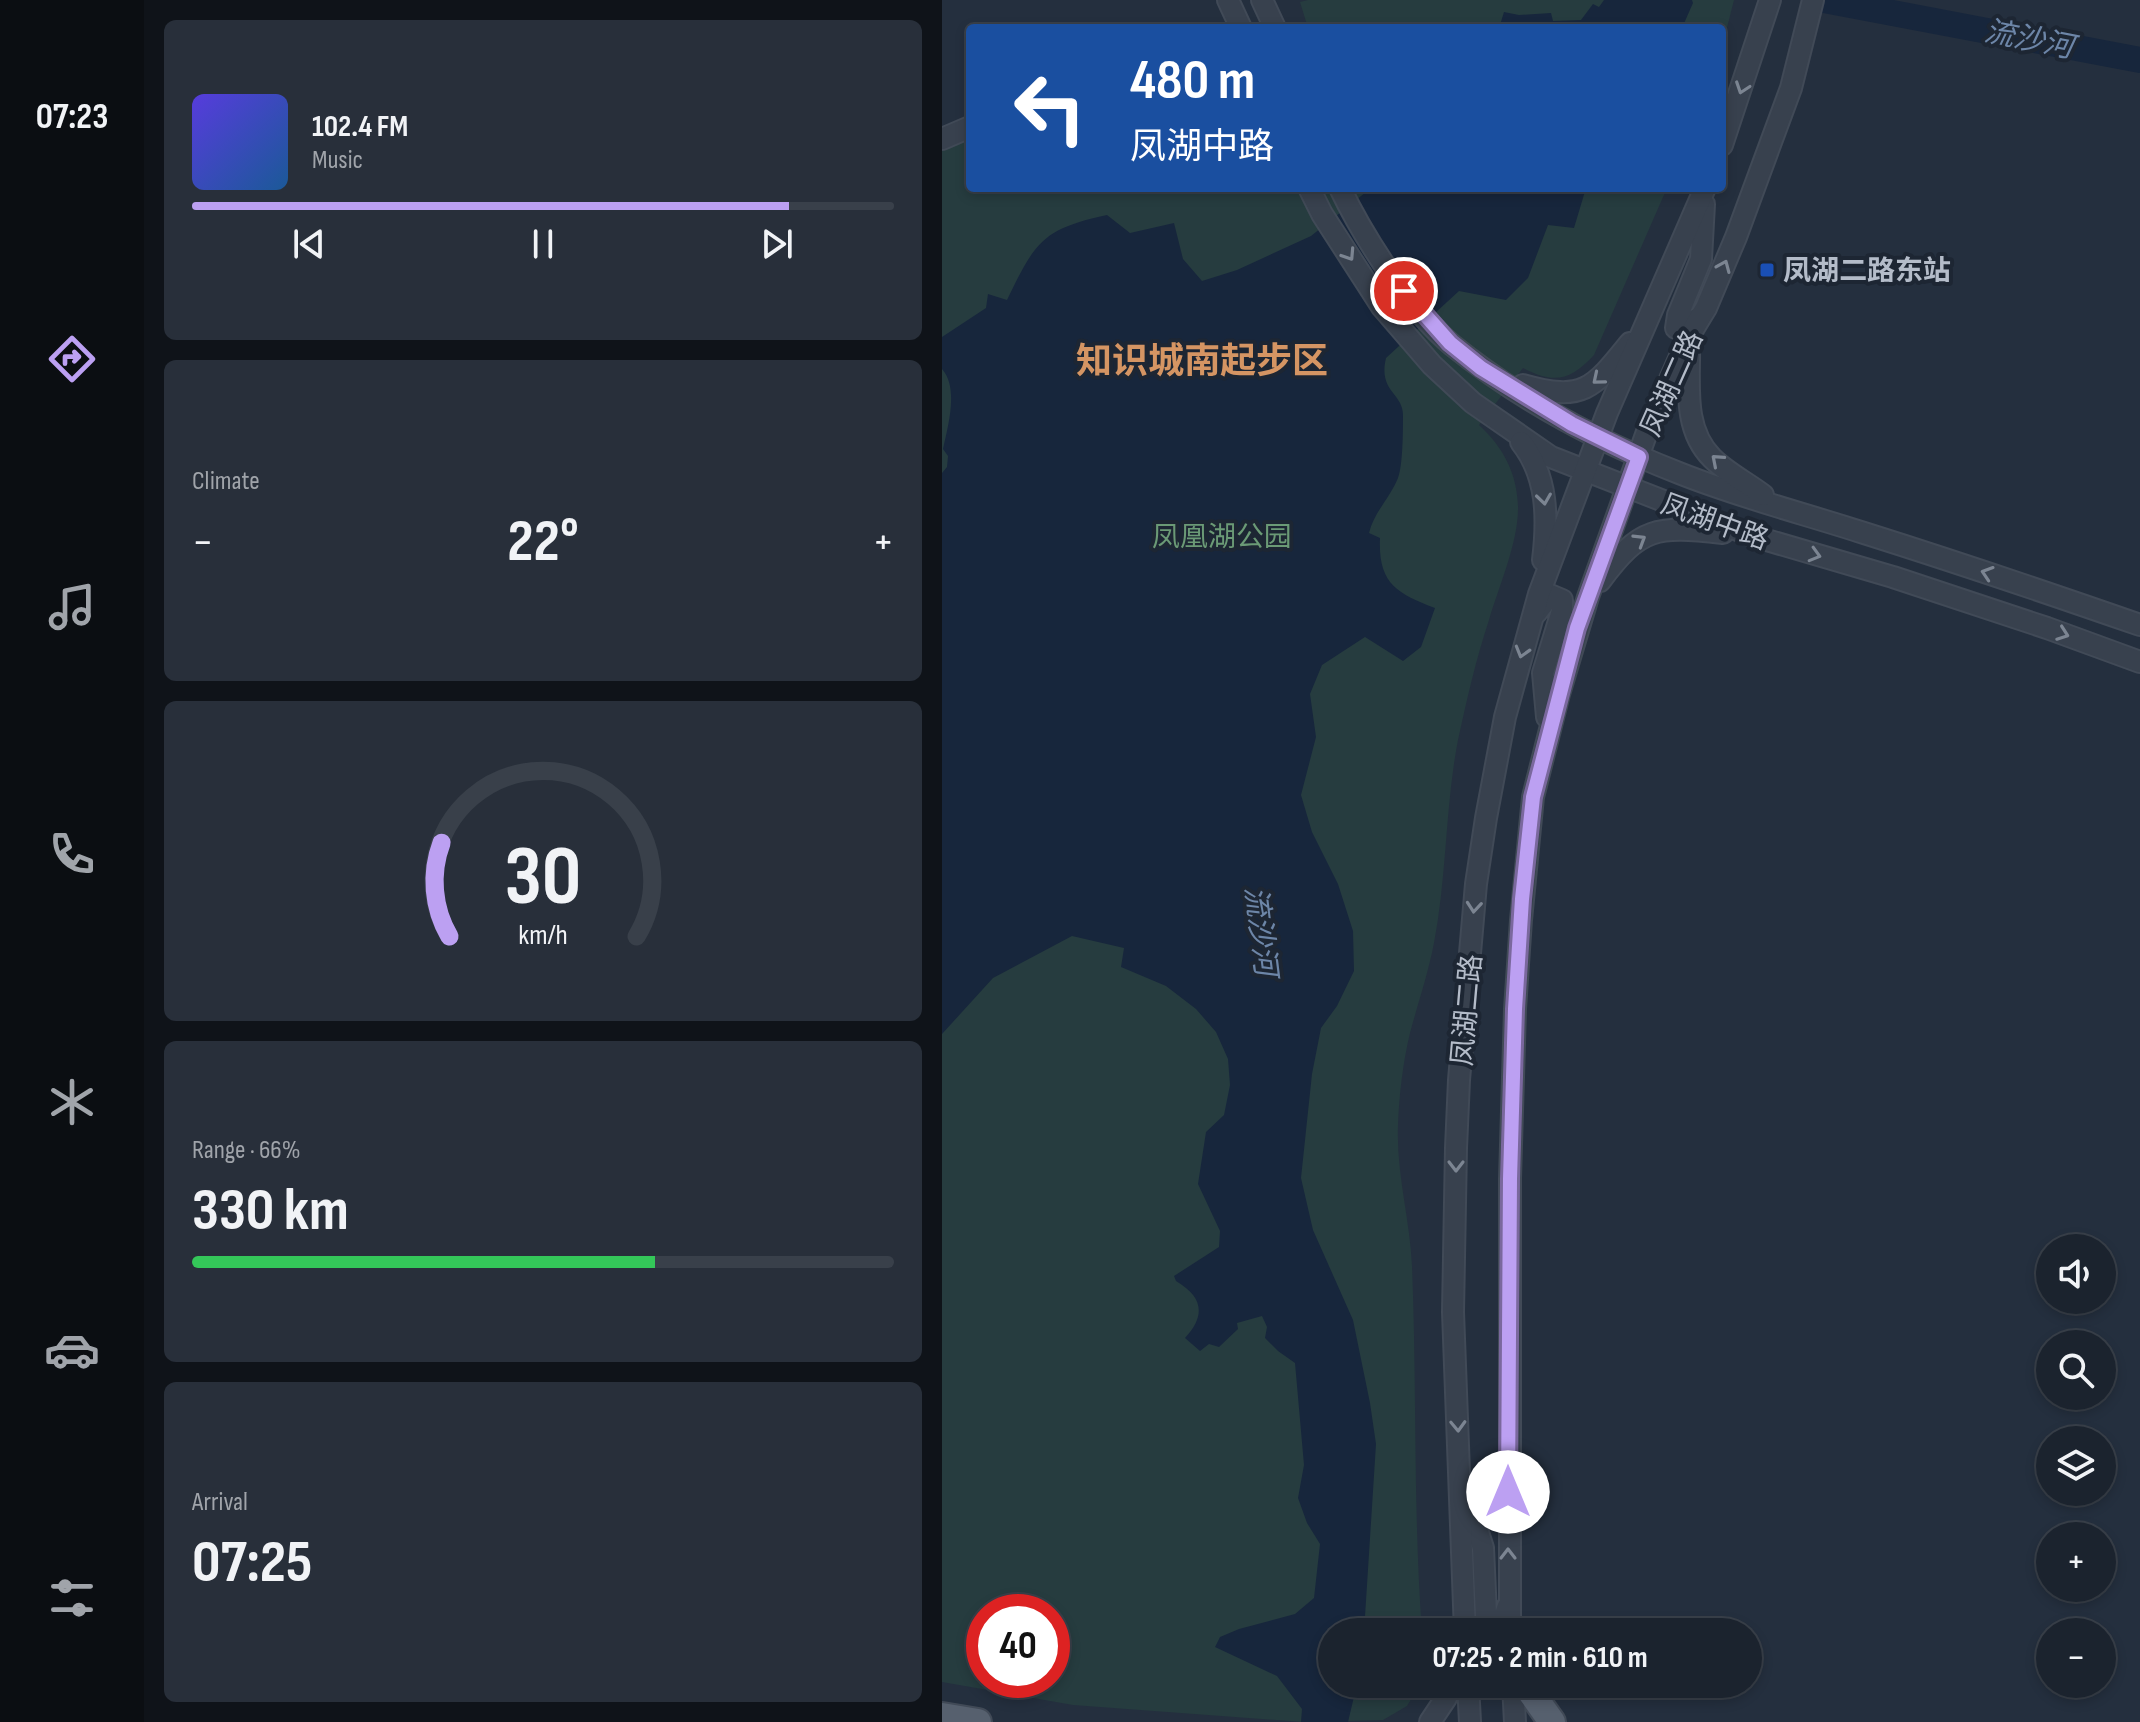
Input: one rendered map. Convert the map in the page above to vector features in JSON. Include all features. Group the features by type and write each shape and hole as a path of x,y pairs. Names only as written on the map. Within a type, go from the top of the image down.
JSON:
{"main road":[{"path":"1535,1698 1552,1722"},
{"path":"942,1716 978,1722"}],"street":[{"path":"1228,0 1239,24"},
{"path":"1262,0 1273,24"},
{"path":"1726,133 1770,0"},
{"name":"凤湖二路","path":"1509,1618 1510,1194 1515,1009 1533,797 1588,597 1626,488 1689,336 1706,308 1768,153 1791,88 1813,0"},
{"path":"942,139 966,129"},
{"name":"凤湖中路","path":"1311,192 1382,307 1432,365 1487,414 1551,457 1753,536 1893,577 2140,662"},
{"name":"凤湖中路","path":"1342,192 1366,237 1388,269 1450,343 1496,377 1597,437 1679,474 1931,554 2140,625"},
{"name":"凤湖二路","path":"1465,1618 1453,1312 1459,1080 1476,884 1486,818 1505,717 1539,594 1597,437 1703,192"},
{"path":"1705,192 1701,259 1678,315 1676,328 1679,331 1691,326 1706,308"},
{"path":"1496,377 1547,392 1576,392 1598,380 1649,320"},
{"path":"1689,336 1689,408 1695,431 1713,460 1786,509 1781,545"},
{"path":"1487,414 1517,435 1525,446 1544,491 1546,537 1539,594"},
{"path":"1588,597 1618,557 1645,535 1678,529 1753,536"},
{"path":"1531,620 1550,595 1560,597 1562,611 1543,673 1548,737"},
{"path":"1460,1479 1483,1548 1486,1615 1493,1627 1502,1624 1508,1604"},
{"path":"1430,1722 1446,1698"},
{"path":"1469,1698 1470,1722"},
{"path":"1514,1698 1515,1722"}],"green space":[{"path":"1734,0 1726,31 1726,24 1307,24 1300,2"},
{"name":"凤凰湖公园","path":"966,141 966,192 1665,192 1594,355 1577,370 1561,377 1544,376 1523,368 1479,425 1495,442 1512,472 1517,494 1517,520 1508,563 1484,635 1458,740 1438,918 1408,1044 1399,1114 1399,1161 1412,1266 1421,1618 1318,1618 1318,1698 1412,1698 1407,1706 1383,1720 1304,1722 1073,1705 1033,1698 1070,1698 1070,1594 966,1594 966,1686 942,1682 942,150"}],"water":[{"path":"1604,0 1692,0 1693,3 1684,24 1500,24 1504,12 1519,15 1551,13 1553,21 1581,20 1593,4 1599,7"},
{"path":"1366,192 1585,192 1574,228 1548,225 1528,278 1506,300 1459,291 1386,358 1385,378 1402,408 1402,456 1398,478 1369,533 1380,538 1382,566 1392,584 1410,597 1435,608 1421,647 1403,661 1365,637 1322,665 1310,694 1316,737 1301,795 1312,832 1338,884 1353,931 1354,971 1337,1006 1321,1028 1312,1074 1301,1178 1313,1230 1353,1320 1376,1444 1365,1618 1318,1618 1318,1698 1354,1698 1348,1722 1301,1722 1302,1709 1277,1676 1215,1647 1220,1637 1295,1614 1314,1598 1320,1544 1307,1523 1298,1498 1304,1465 1295,1363 1265,1338 1267,1327 1262,1316 1237,1323 1238,1329 1219,1347 1209,1344 1200,1351 1185,1338 1196,1322 1198,1307 1192,1293 1174,1276 1219,1247 1220,1231 1198,1184 1206,1132 1224,1115 1230,1085 1228,1059 1216,1032 1196,1009 1166,986 1121,967 1124,948 1072,936 993,978 942,1034 942,473 947,467 948,456 943,449 951,397 950,386 942,369 942,337 986,308 988,294 1007,300 1025,264 1043,241 1068,226 1107,215 1130,233 1174,223 1183,259 1202,281 1237,270 1311,236"}],"waterway":[{"name":"流沙河","path":"1824,0 2140,60"}],"place":[{"name":"凤湖二路东站","path":"1767,270"}],"district":[{"name":"知识城南起步区","path":"1202,360"}],"route":[{"path":"1404,291 1450,343 1481,368 1572,424 1639,457 1577,628 1533,797 1515,1009 1510,1179 1508,1492"}]}
